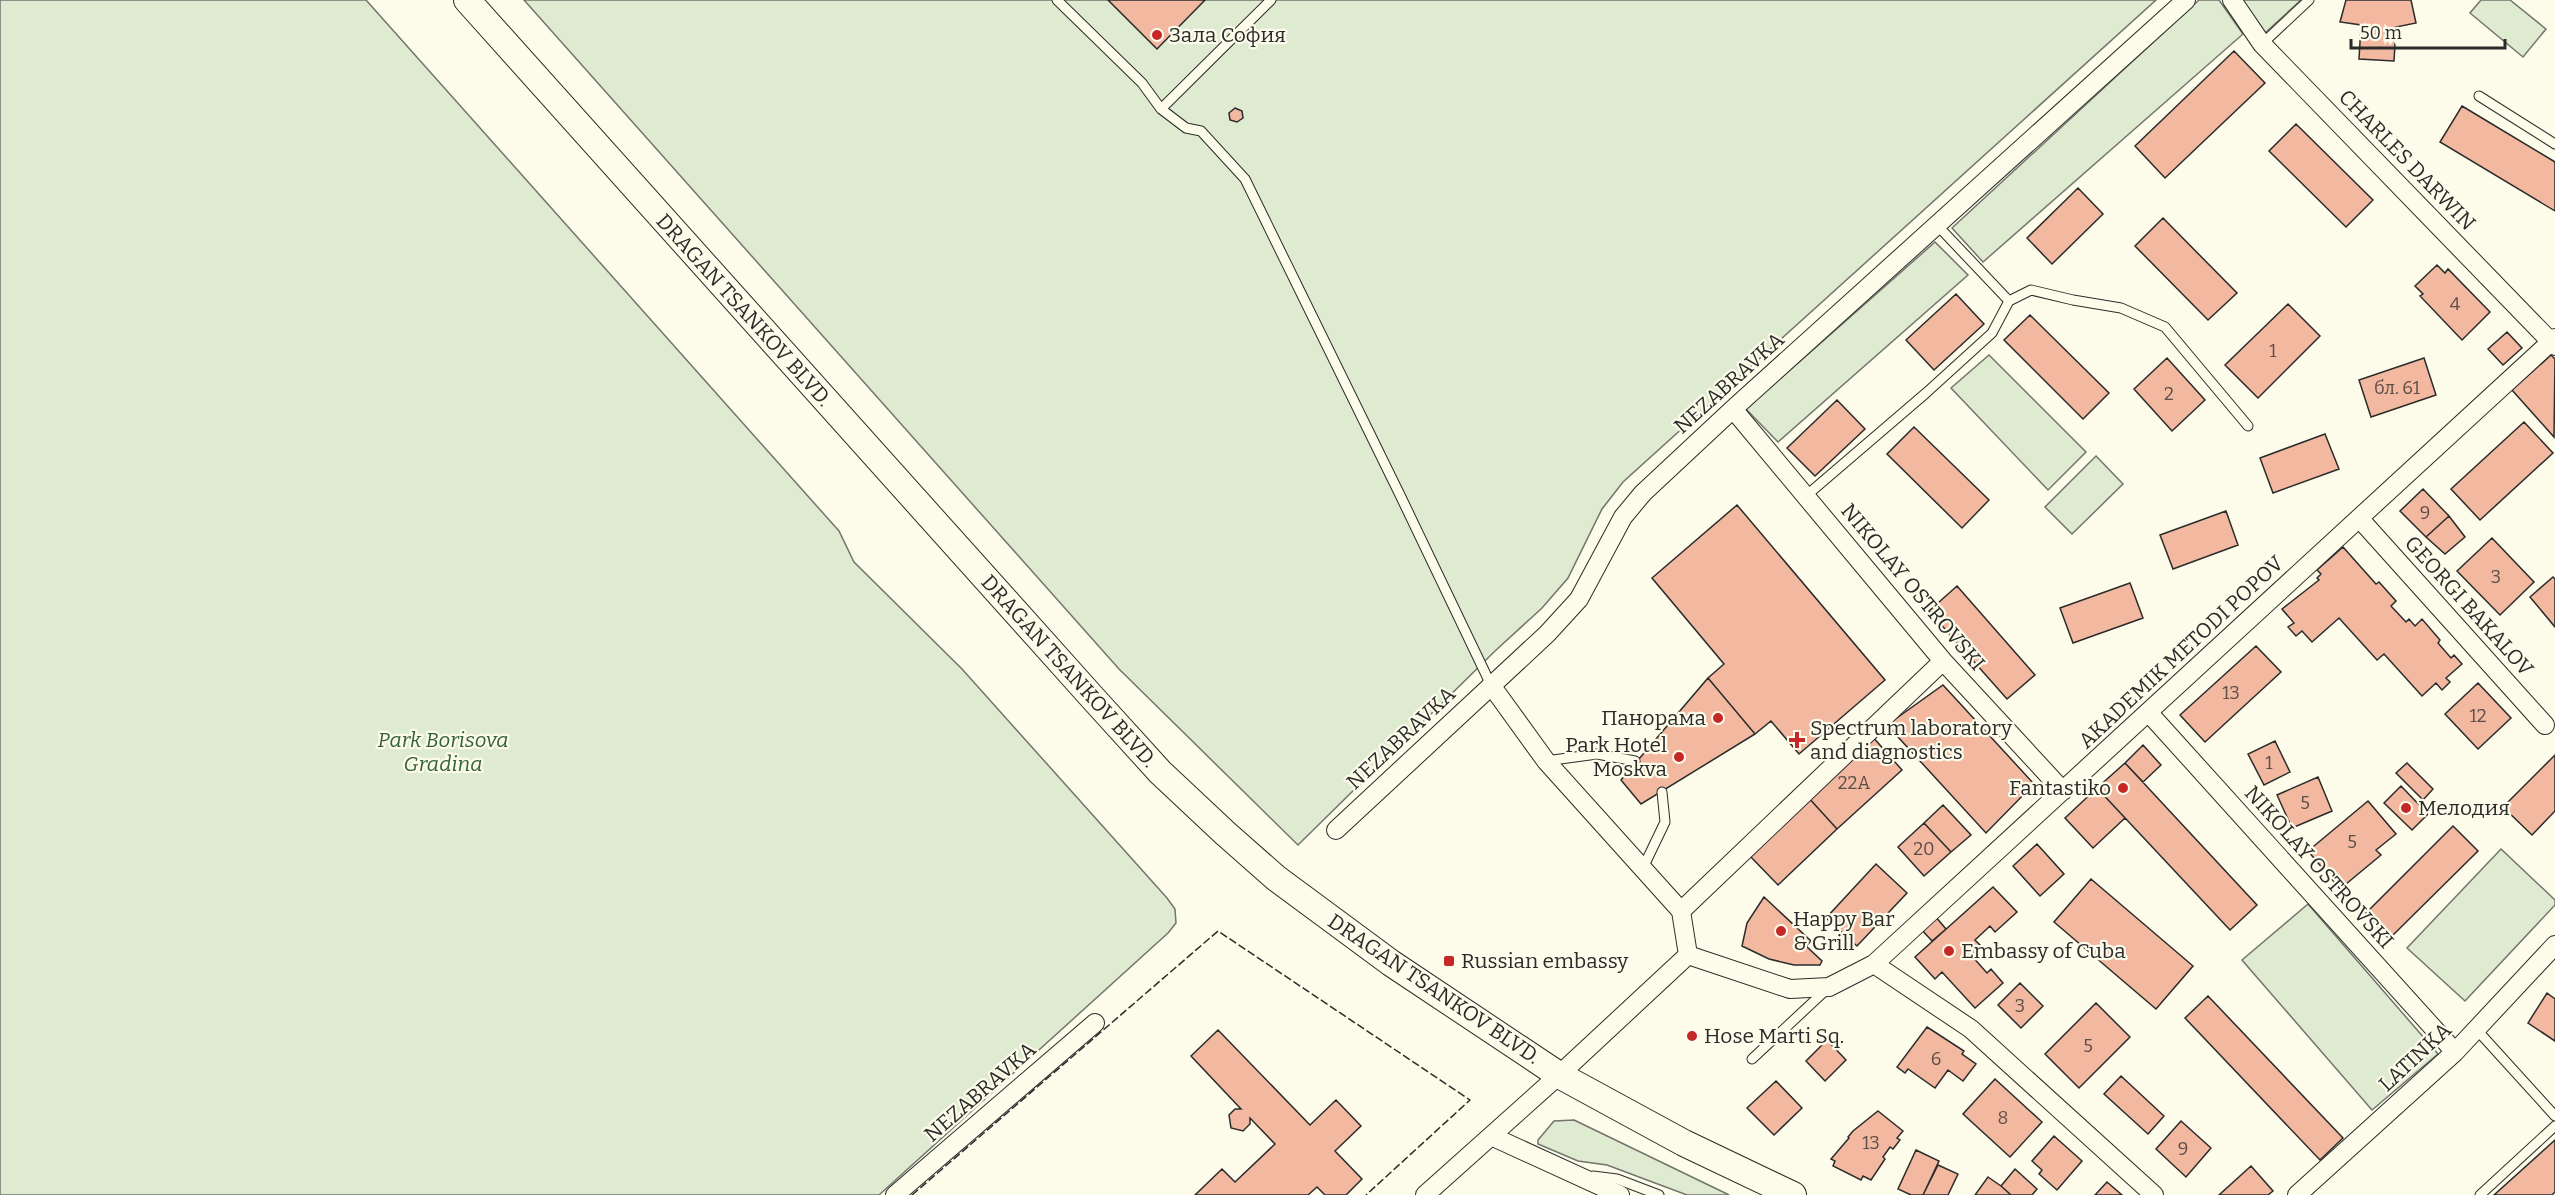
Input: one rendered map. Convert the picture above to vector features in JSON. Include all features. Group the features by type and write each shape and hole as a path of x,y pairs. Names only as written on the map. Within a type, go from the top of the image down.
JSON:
{"main road":[{"name":"DRAGAN TSANKOV BLVD.","path":"467,0 1160,772 1276,878 1390,963 1559,1075 1674,1137 1794,1195"}],"street":[{"name":"NEZABRAVKA","path":"1336,830 1547,634 1579,599 1623,517 1643,493 2186,0"},
{"name":"CHARLES DARWIN","path":"2232,0 2262,44 2554,342"},
{"name":"AKADEMIK METODI POPOV","path":"1688,955 1790,989 1829,987 1874,964 2554,342"},
{"name":"NIKOLAY OSTROVSKI","path":"1733,409 1943,661 2063,791"},
{"name":"GEORGI BAKALOV","path":"2359,518 2545,725"},
{"path":"1681,911 1943,661"},
{"path":"1425,1195 1688,955 1681,911 1546,761 1491,685"},
{"name":"NIKOLAY OSTROVSKI","path":"2148,712 2455,1052"},
{"name":"LATINKA","path":"2297,1195 2455,1052 2555,945"},
{"path":"1874,964 1971,1029 2154,1195"},
{"name":"NEZABRAVKA","path":"895,1195 1095,1023"},
{"path":"1491,1136 1620,1195"}],"lane":[{"path":"1057,0 1142,83 1161,109 1186,128 1201,131 1245,179 1491,685"},
{"path":"1161,109 1271,0"},
{"path":"2262,44 2308,0"},
{"path":"2479,96 2555,144"},
{"path":"1936,225 2009,301"},
{"path":"1807,495 1992,333 2009,301 2031,290 2121,308 2165,327 2248,426"},
{"path":"1546,761 1597,754 1635,761"},
{"path":"1642,870 1665,822 1662,792"},
{"name":"AKADEMIK METODI POPOV","path":"1752,1059 1829,987"},
{"path":"2477,1030 2555,1116"},
{"path":"2480,1195 2555,1126"},
{"path":"1574,1174 1617,1179 1659,1195"}],"green space":[{"name":"Park Borisova Gradina","path":"0,0 366,0 839,531 854,562 962,669 1167,898 1175,909 1176,923 1168,933 879,1195 0,1195"},
{"path":"524,0 2156,0 1623,482 1602,509 1568,578 1542,608 1495,651 1298,845 1119,669"},
{"path":"2199,0 2219,0 2243,34 1983,262 1952,228"},
{"path":"2241,0 2301,0 2265,33"},
{"path":"2481,0 2510,0 2546,29 2523,57 2470,13"},
{"path":"1935,242 1968,275 1778,442 1746,409"},
{"path":"1989,355 2086,452 2048,490 1951,388"},
{"path":"2096,456 2123,484 2072,534 2045,507"},
{"path":"2501,849 2555,900 2555,905 2465,1001 2407,948"},
{"path":"2308,904 2438,1054 2372,1110 2242,960"},
{"path":"1574,1120 1729,1195 1687,1195 1607,1165 1578,1161 1538,1144 1538,1140 1554,1121"}],"building":[{"name":"Зала София","path":"1108,0 1205,0 1157,49"},
{"path":"2346,0 2411,0 2416,23 2396,27 2394,61 2359,59 2361,25 2340,22"},
{"path":"2234,51 2265,83 2165,178 2135,146"},
{"path":"2462,106 2555,162 2555,211 2440,142"},
{"path":"1235,108 1242,111 1243,118 1237,122 1230,120 1229,113"},
{"path":"2296,124 2373,200 2346,227 2269,151"},
{"path":"2078,188 2103,214 2052,264 2027,238"},
{"path":"2163,218 2237,293 2208,320 2135,246"},
{"path":"2437,265 2445,273 2448,269 2490,312 2462,340 2420,296 2423,294 2415,286"},
{"path":"1956,294 1984,324 1934,370 1906,340"},
{"path":"2288,304 2320,336 2258,398 2225,365"},
{"path":"2030,315 2109,393 2083,419 2004,340"},
{"path":"2507,332 2522,348 2503,365 2488,349"},
{"path":"2551,355 2555,359 2554,437 2512,390"},
{"path":"2167,358 2205,400 2172,431 2134,389"},
{"path":"2424,358 2436,395 2371,417 2359,380"},
{"path":"1837,400 1865,429 1815,476 1787,448"},
{"path":"2524,422 2553,453 2480,520 2451,489"},
{"path":"1914,427 1989,500 1962,528 1887,454"},
{"path":"2325,434 2339,469 2273,493 2260,458"},
{"path":"2423,489 2449,516 2426,537 2400,511"},
{"path":"1737,505 1885,680 1799,754 1771,721 1755,734 1708,678 1724,664 1652,578"},
{"path":"2226,511 2238,545 2173,569 2160,535"},
{"path":"2449,516 2465,537 2445,554 2426,537"},
{"path":"2492,538 2534,582 2500,615 2457,571"},
{"path":"2343,547 2376,584 2379,582 2396,601 2391,606 2406,622 2409,619 2415,626 2422,619 2440,640 2438,643 2451,658 2454,655 2462,664 2446,678 2450,682 2442,690 2436,683 2422,696 2384,654 2377,660 2339,618 2312,642 2302,631 2296,636 2288,627 2294,623 2282,609 2319,580 2317,578 2321,574 2317,570"},
{"path":"2553,577 2555,579 2555,627 2530,597"},
{"path":"2130,583 2143,618 2073,643 2060,608"},
{"path":"1957,586 2035,675 2007,699 1929,611"},
{"path":"2256,646 2281,672 2205,742 2180,715"},
{"name":"Park Hotel Moskva","path":"1708,678 1755,734 1641,804 1621,780"},
{"path":"2478,683 2511,718 2478,749 2445,714"},
{"path":"1943,685 2034,784 1986,833 1887,725"},
{"path":"1872,736 1902,770 1837,829 1807,796"},
{"path":"2275,741 2290,772 2264,785 2248,754"},
{"path":"2143,745 2161,765 2143,782 2125,763"},
{"path":"2555,755 2555,811 2532,835 2503,807"},
{"path":"2125,763 2257,905 2230,930 2097,788"},
{"path":"2407,763 2433,789 2423,800 2396,773"},
{"path":"2318,777 2332,811 2292,828 2277,795"},
{"name":"Мелодия","path":"2401,786 2428,814 2412,830 2384,803"},
{"path":"2097,788 2125,818 2093,848 2065,818"},
{"path":"1807,796 1837,829 1778,885 1748,854"},
{"path":"2368,801 2396,834 2376,850 2381,855 2340,889 2308,851"},
{"path":"1943,805 1971,835 1951,852 1924,823"},
{"path":"1924,823 1951,852 1924,876 1898,847"},
{"path":"2453,826 2478,851 2389,939 2365,914"},
{"path":"2037,844 2064,874 2040,896 2013,866"},
{"path":"1876,864 1907,893 1857,946 1826,918"},
{"path":"2091,879 2193,966 2156,1009 2054,922"},
{"name":"Embassy of Cuba","path":"1993,887 2017,912 1995,932 1990,926 1975,940 1981,946 1971,955 1987,973 1991,969 2003,983 1975,1008 1942,972 1935,979 1915,957"},
{"path":"1764,897 1811,941 1806,946 1822,961 1820,965 1794,965 1769,959 1742,946 1747,923"},
{"path":"1935,916 1946,929 1932,941 1921,929"},
{"path":"2020,983 2043,1006 2021,1028 1998,1005"},
{"path":"2547,993 2555,999 2555,1041 2528,1023"},
{"path":"2208,996 2343,1138 2320,1160 2185,1018"},
{"path":"2096,1003 2130,1037 2079,1088 2045,1054"},
{"path":"1927,1027 1964,1051 1962,1054 1976,1064 1963,1081 1948,1070 1935,1088 1908,1069 1905,1073 1897,1067"},
{"path":"1218,1030 1310,1125 1336,1100 1361,1126 1335,1151 1362,1179 1346,1195 1325,1195 1317,1187 1308,1195 1195,1195 1222,1169 1235,1182 1275,1144 1250,1118 1250,1124 1243,1131 1231,1128 1229,1115 1235,1109 1241,1109 1191,1056"},
{"path":"1827,1040 1846,1060 1825,1081 1806,1061"},
{"path":"2121,1076 2164,1116 2148,1134 2104,1094"},
{"path":"1995,1079 2042,1122 2010,1157 1963,1114"},
{"path":"1776,1081 1802,1108 1774,1135 1747,1108"},
{"path":"1878,1111 1903,1131 1897,1138 1900,1140 1893,1149 1890,1147 1883,1157 1885,1159 1871,1180 1863,1176 1861,1180 1833,1166 1835,1161 1831,1159 1848,1137"},
{"path":"2181,1121 2211,1148 2186,1177 2156,1149"},
{"path":"2054,1136 2082,1161 2057,1190 2039,1174 2042,1170 2032,1161"},
{"path":"2555,1140 2555,1192 2552,1195 2494,1195"},
{"path":"1916,1150 1939,1161 1923,1195 1911,1195 1898,1189"},
{"path":"1938,1165 1958,1174 1948,1195 1923,1195"},
{"path":"2251,1166 2273,1191 2268,1195 2219,1195"},
{"path":"2015,1169 2037,1189 2032,1195 2011,1195 2001,1186"},
{"path":"1988,1177 2001,1186 2011,1195 1975,1195"},
{"path":"2107,1182 2122,1195 2095,1195"}],"fence":[{"path":"912,1195 1218,931 1470,1100 1366,1195"}],"place":[{"name":"Зала София","path":"1157,35"},
{"name":"Панорама","path":"1718,718"},
{"name":"Spectrum laboratory and diagnostics","path":"1797,740"},
{"name":"Park Hotel Moskva","path":"1679,757"},
{"name":"Fantastiko","path":"2123,788"},
{"name":"Мелодия","path":"2406,808"},
{"name":"Happy Bar & Grill","path":"1781,931"},
{"name":"Embassy of Cuba","path":"1949,951"},
{"name":"Russian embassy","path":"1449,961"},
{"name":"Hose Marti Sq.","path":"1692,1036"}]}
